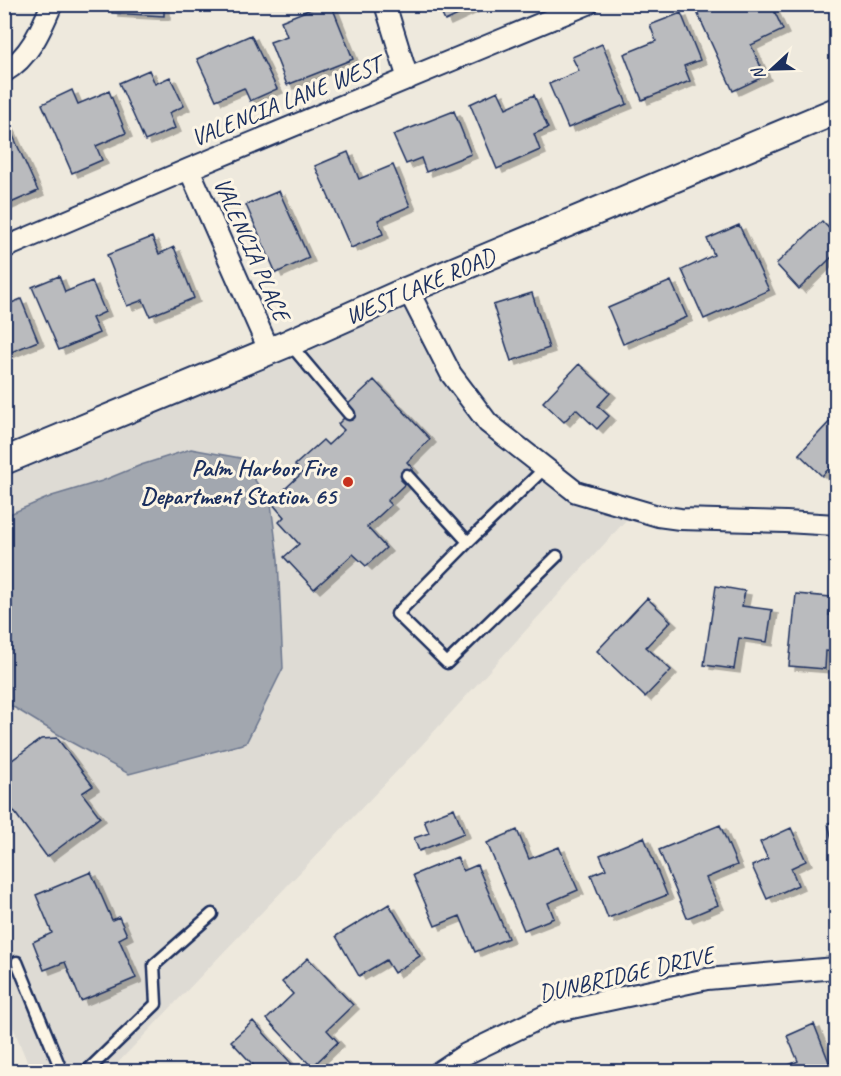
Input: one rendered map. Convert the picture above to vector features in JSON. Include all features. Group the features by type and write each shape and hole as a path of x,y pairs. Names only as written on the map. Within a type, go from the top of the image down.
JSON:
{"street":[{"path":"4,72 15,66 37,38 51,4"},
{"path":"385,4 408,80"},
{"name":"VALENCIA LANE WEST","path":"4,248 588,4"},
{"name":"WEST LAKE ROAD","path":"4,461 837,111"},
{"name":"VALENCIA PLACE","path":"189,169 279,346"},
{"path":"408,290 451,374 488,423 576,492 658,516 680,519 837,525"},
{"name":"DUNBRIDGE DRIVE","path":"439,1071 466,1054 553,1012 707,979 837,968"}],"lane":[{"path":"279,346 349,414"},
{"path":"545,468 398,614 447,663 557,556"},
{"path":"407,475 468,543"},
{"path":"86,1071 156,1004 154,965 212,914"},
{"path":"17,962 62,1071"}],"shaded area":[{"path":"402,305 440,379 479,432 568,501 627,519 420,747 110,1071 31,1071 5,1008 4,702 69,741 283,668 278,559 271,504 191,449 141,465 102,481 52,496 5,516 5,473"},
{"path":"191,449 240,458 271,504 278,559 283,668 246,743 129,774 5,702 5,516 52,496 102,481 141,465"}],"building":[{"path":"112,4 164,4 164,16 112,13"},
{"path":"323,4 331,4 353,59 287,85 270,42 287,36 281,21"},
{"path":"437,4 482,4 445,21"},
{"path":"713,4 752,4 752,6 771,4 783,30 751,45 765,76 733,91 697,12"},
{"path":"681,13 700,60 684,66 690,81 642,100 624,54 656,41 650,25"},
{"path":"251,35 277,89 250,101 244,88 216,100 197,59"},
{"path":"602,44 627,104 568,128 549,84 579,71 572,57"},
{"path":"149,70 155,84 170,77 184,106 169,113 175,128 145,141 119,83"},
{"path":"72,90 78,104 109,91 126,133 96,146 102,160 72,173 42,104"},
{"path":"498,91 506,108 534,95 548,128 534,134 540,150 497,169 470,104"},
{"path":"454,111 471,154 426,172 421,158 406,164 393,135"},
{"path":"4,119 38,191 4,206"},
{"path":"348,152 359,179 393,165 410,206 378,220 383,234 351,248 315,166"},
{"path":"279,191 309,258 276,273 246,205"},
{"path":"822,221 836,236 836,253 799,289 776,264"},
{"path":"739,225 769,290 704,319 682,270 714,255 707,239"},
{"path":"152,237 159,254 174,247 194,298 150,316 143,300 127,306 107,255"},
{"path":"59,276 65,292 92,281 105,312 92,318 99,333 59,350 32,287"},
{"path":"671,281 687,317 623,344 608,308"},
{"path":"532,293 549,348 511,361 493,305"},
{"path":"21,299 38,341 4,355 4,306"},
{"path":"579,364 610,393 598,406 609,416 597,429 576,409 564,422 543,402"},
{"name":"Palm Harbor Fire Department Station 65","path":"374,380 430,439 407,462 413,469 401,480 405,484 387,501 391,505 367,527 386,548 366,566 353,554 314,589 284,557 299,544 279,522 284,517 271,502 302,473 295,465 323,440 328,445 344,430 338,424 351,411 347,405"},
{"path":"836,415 836,461 822,476 799,454"},
{"path":"716,586 745,591 742,606 772,610 767,642 739,638 734,669 704,665"},
{"path":"796,594 831,597 829,615 836,616 836,652 826,651 825,669 789,666"},
{"path":"647,598 671,621 646,647 671,670 645,697 597,651"},
{"path":"57,738 93,786 82,793 100,817 47,857 10,806 4,809 4,766 41,739"},
{"path":"454,808 464,833 419,851 414,838 429,833 424,820"},
{"path":"836,821 836,856 828,823"},
{"path":"720,825 737,865 706,878 718,905 687,918 659,850"},
{"path":"791,828 806,861 791,868 798,885 767,899 752,866 768,859 760,842"},
{"path":"517,830 529,859 559,847 578,890 548,903 554,918 524,930 487,843"},
{"path":"644,837 667,895 608,918 591,875 606,869 600,855"},
{"path":"457,857 463,871 477,865 508,938 475,952 460,916 435,926 413,875"},
{"path":"91,872 112,920 119,917 127,935 119,939 136,978 81,1001 65,962 44,970 33,942 52,933 36,895"},
{"path":"389,904 420,956 394,973 386,960 359,976 336,936"},
{"path":"308,958 353,1005 327,1030 338,1042 312,1067 267,1019 293,994 282,982"},
{"path":"253,1021 299,1072 247,1072 254,1066 231,1041"},
{"path":"814,1024 833,1072 773,1072 798,1061 787,1036"}],"place":[{"name":"Palm Harbor Fire Department Station 65","path":"348,482"}]}
